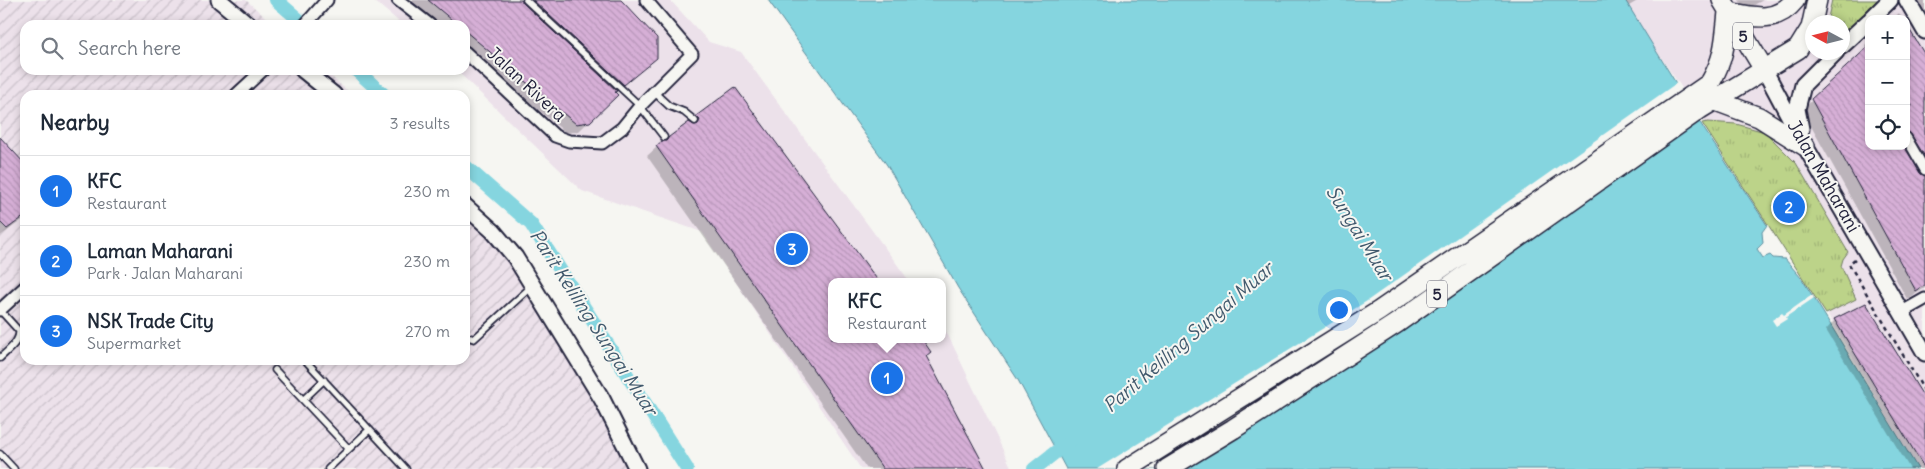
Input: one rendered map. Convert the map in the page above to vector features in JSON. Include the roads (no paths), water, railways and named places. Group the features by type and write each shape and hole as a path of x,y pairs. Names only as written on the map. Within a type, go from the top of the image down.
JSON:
{"main road":[{"path":"1725,6 1760,18 1778,14 1795,0"},
{"name":"5","path":"1127,469 1379,311 1702,102 1764,71 1798,49 1811,28 1817,0"},
{"name":"Jalan Maharani","path":"1725,6 1764,71"},
{"name":"5","path":"1167,469 1233,429 1397,323 1702,102 1720,65 1725,44 1725,6"},
{"path":"1702,102 1759,117 1805,146"}],"street":[{"path":"219,0 243,20"},
{"path":"309,20 327,0"},
{"path":"398,0 424,20"},
{"name":"Jalan Rivera","path":"470,57 555,136 569,141 602,143 622,128 640,106 692,54 646,0"},
{"path":"1877,15 1890,0"},
{"path":"1907,0 1925,31"},
{"path":"1850,40 1865,28"},
{"path":"1805,146 1797,109 1804,85 1828,60"},
{"name":"Jalan Maharani","path":"1764,71 1805,146 1925,353"},
{"path":"241,90 258,75"},
{"path":"309,75 328,90"},
{"path":"1910,143 1925,170"},
{"path":"470,210 493,231 515,257 602,398 637,469"},
{"path":"0,310 20,292"},
{"path":"1902,312 1925,299"}],"lane":[{"path":"526,0 640,106 664,137"},
{"path":"654,92 669,106 684,112 695,121"},
{"path":"470,338 474,339 532,286"},
{"path":"0,310 19,331 18,340 0,358"},
{"path":"310,365 406,469"},
{"path":"275,370 348,449"},
{"path":"302,400 324,380"},
{"path":"328,469 369,430"},
{"path":"0,454 14,469"}],"water":[{"name":"Sungai Muar","path":"768,0 1625,0 1704,129 1767,225 1762,232 1763,243 1757,249 1763,258 1770,255 1773,258 1785,259 1802,279 1918,469 1066,469 1018,380 958,288 887,165"}],"waterway":[{"name":"Parit Keliling Sungai Muar","path":"276,0 299,20"},
{"name":"Parit Keliling Sungai Muar","path":"362,75 378,90"},
{"name":"Parit Keliling Sungai Muar","path":"470,170 531,224 687,469"},
{"name":"Parit Keliling Sungai Muar","path":"1034,469 1071,440"}],"place":[{"name":"Laman Maharani","path":"1789,207"},
{"name":"NSK Trade City","path":"792,249"},
{"name":"KFC","path":"887,378"}]}
